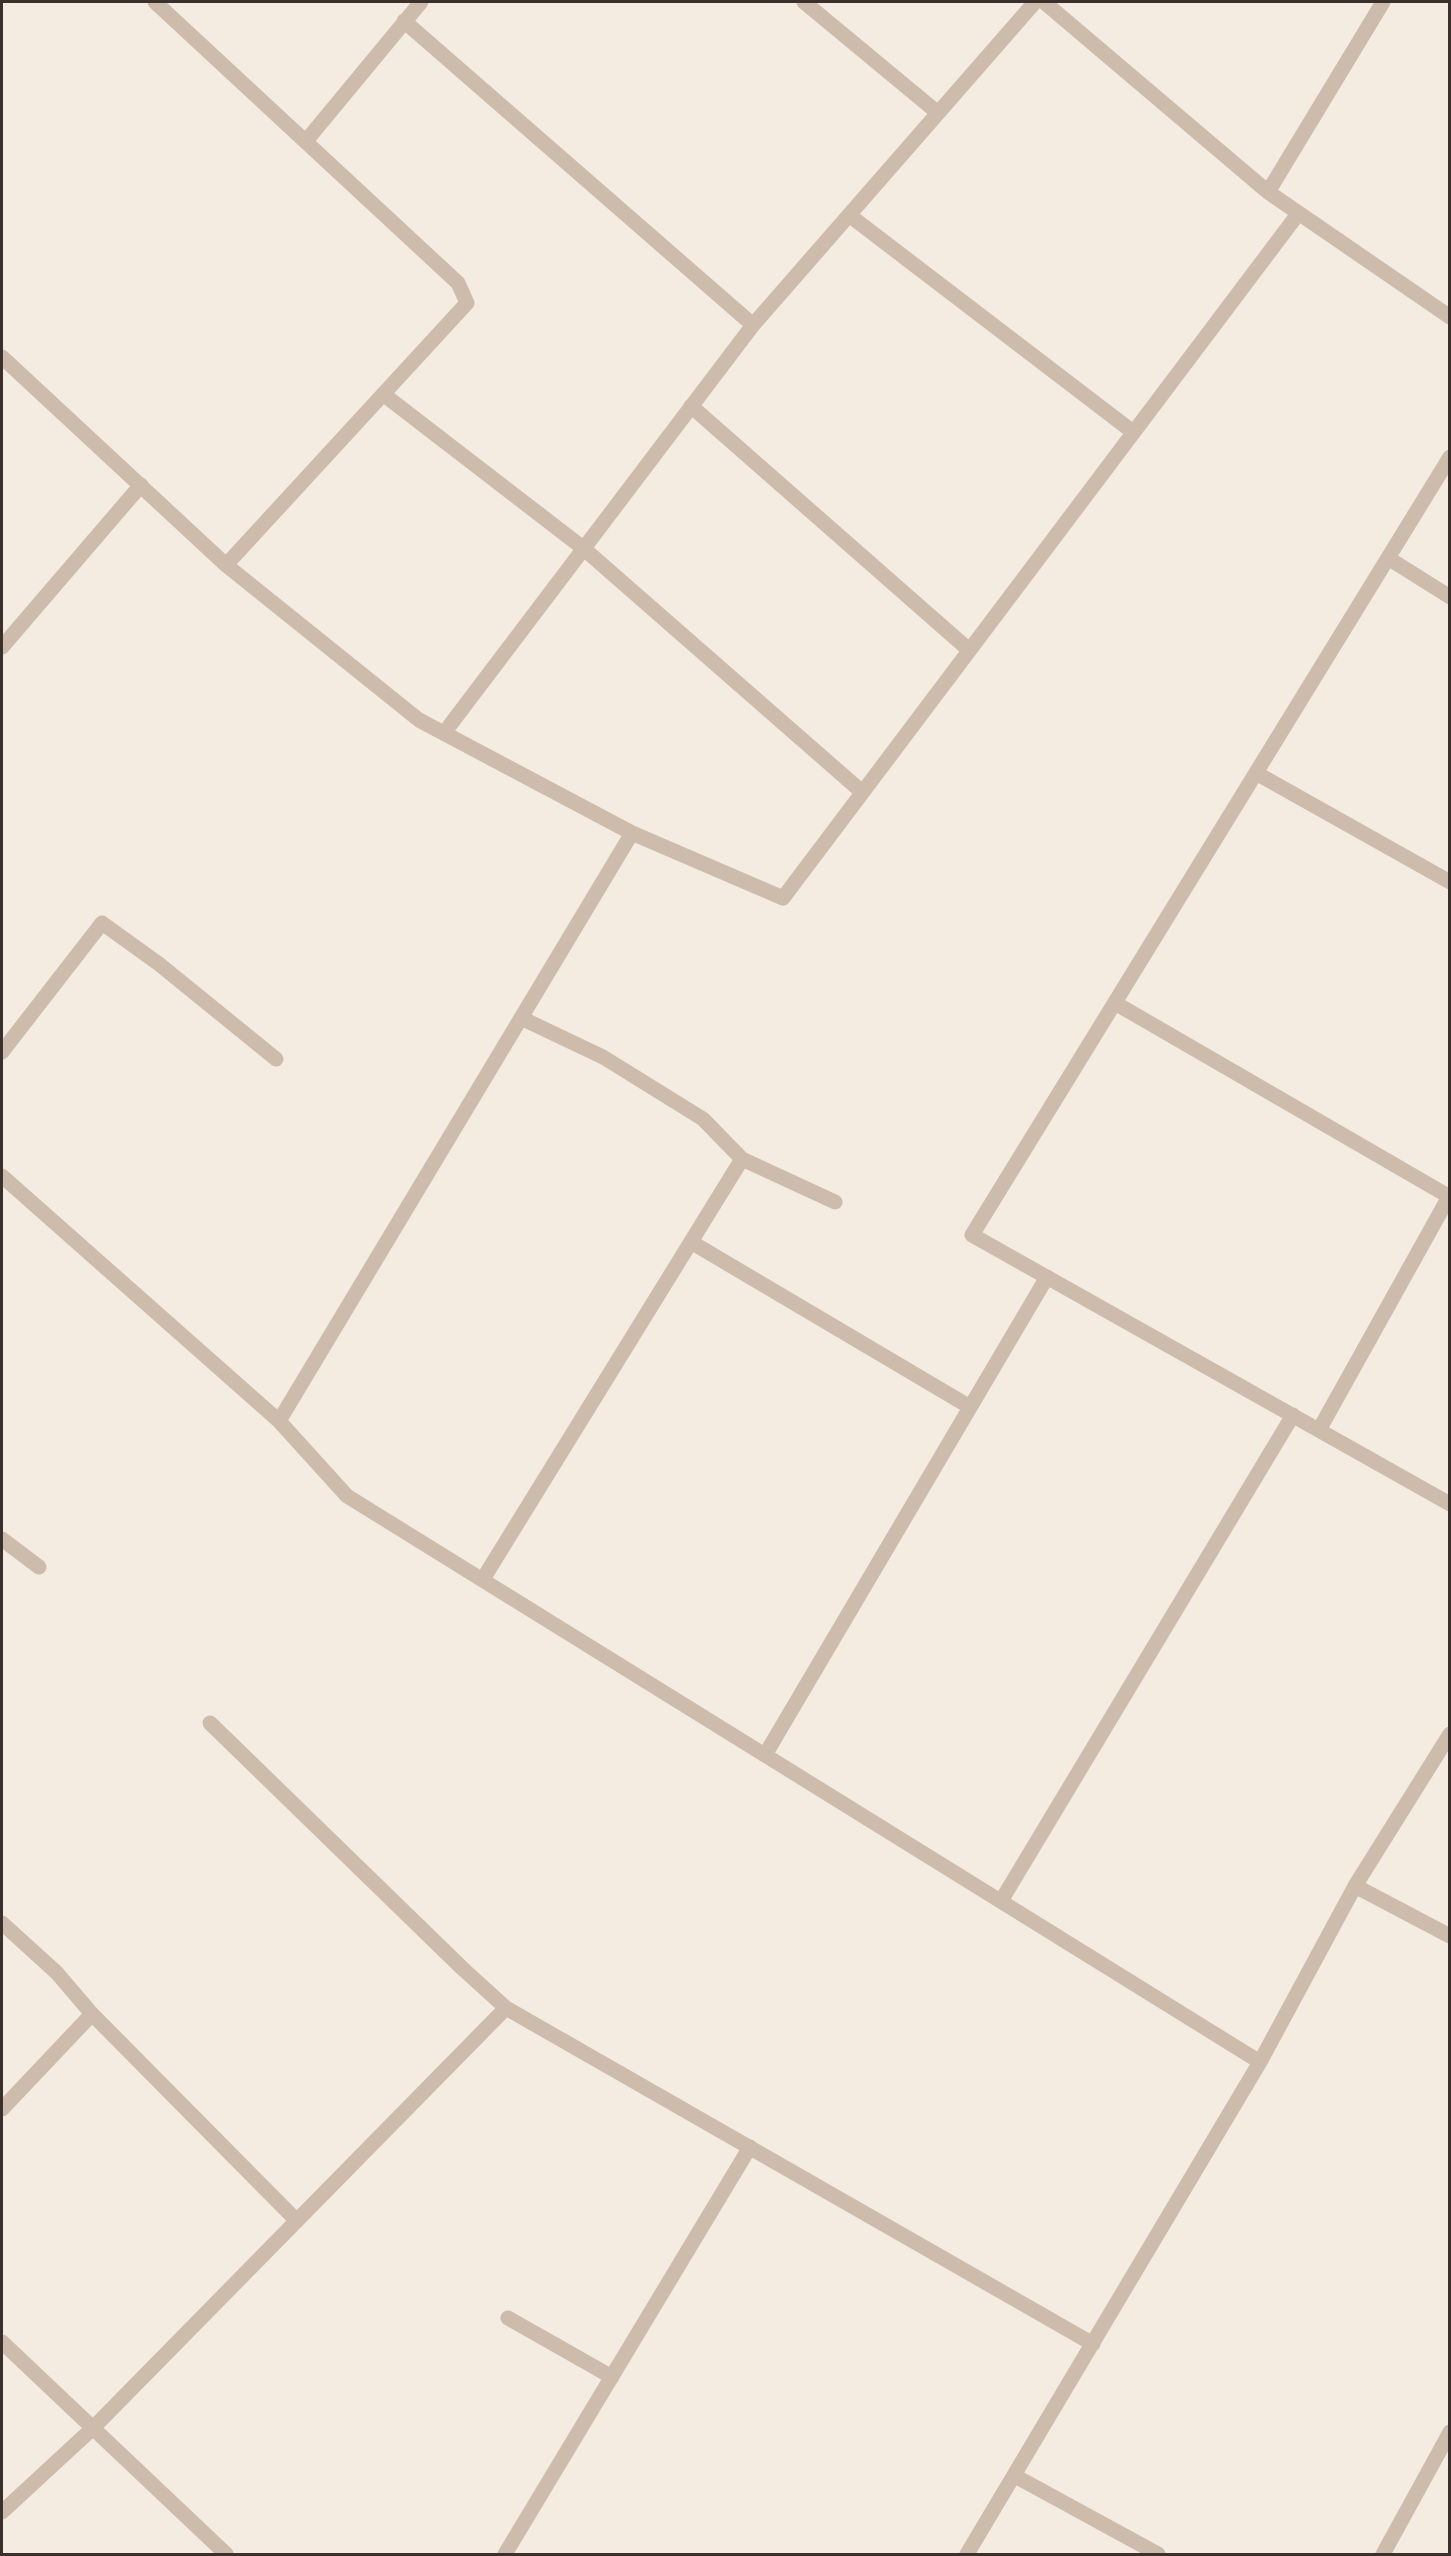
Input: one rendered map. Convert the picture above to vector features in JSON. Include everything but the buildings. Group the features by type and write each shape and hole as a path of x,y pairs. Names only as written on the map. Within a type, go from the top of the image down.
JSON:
{"street":[{"path":"155,2 458,283 467,303 226,565"},
{"path":"306,141 421,2"},
{"path":"804,2 938,113"},
{"path":"444,733 753,326 1035,2"},
{"path":"1044,2 1268,192 1449,317"},
{"path":"1268,192 1383,2"},
{"path":"404,21 753,326"},
{"path":"2,357 226,565 420,720 632,833 783,898 1298,214"},
{"path":"849,215 1133,432"},
{"path":"383,394 583,548 862,792"},
{"path":"691,406 969,650"},
{"path":"1449,457 972,1235 1449,1504"},
{"path":"2,647 141,485"},
{"path":"1388,558 1449,597"},
{"path":"1256,772 1449,882"},
{"path":"279,1420 632,833"},
{"path":"2,1052 102,923 159,964 276,1059"},
{"path":"1115,1003 1449,1196 1319,1430"},
{"path":"521,1018 603,1057 704,1119 742,1160 835,1202"},
{"path":"483,1580 742,1160"},
{"path":"2,1176 279,1420 347,1496 1260,2062"},
{"path":"691,1242 970,1407"},
{"path":"765,1755 1047,1277"},
{"path":"1001,1901 1293,1415"},
{"path":"2,1539 39,1567"},
{"path":"210,1723 506,2008 1093,2344"},
{"path":"967,2554 1260,2062 1355,1886 1449,1734"},
{"path":"1355,1886 1449,1936"},
{"path":"2,1923 57,1973 92,2014 297,2221"},
{"path":"2,2512 93,2428 506,2008"},
{"path":"2,2109 92,2014"},
{"path":"506,2554 750,2147"},
{"path":"508,2318 612,2377"},
{"path":"2,2342 226,2554"},
{"path":"1383,2554 1449,2432"},
{"path":"1015,2476 1158,2554"}]}
